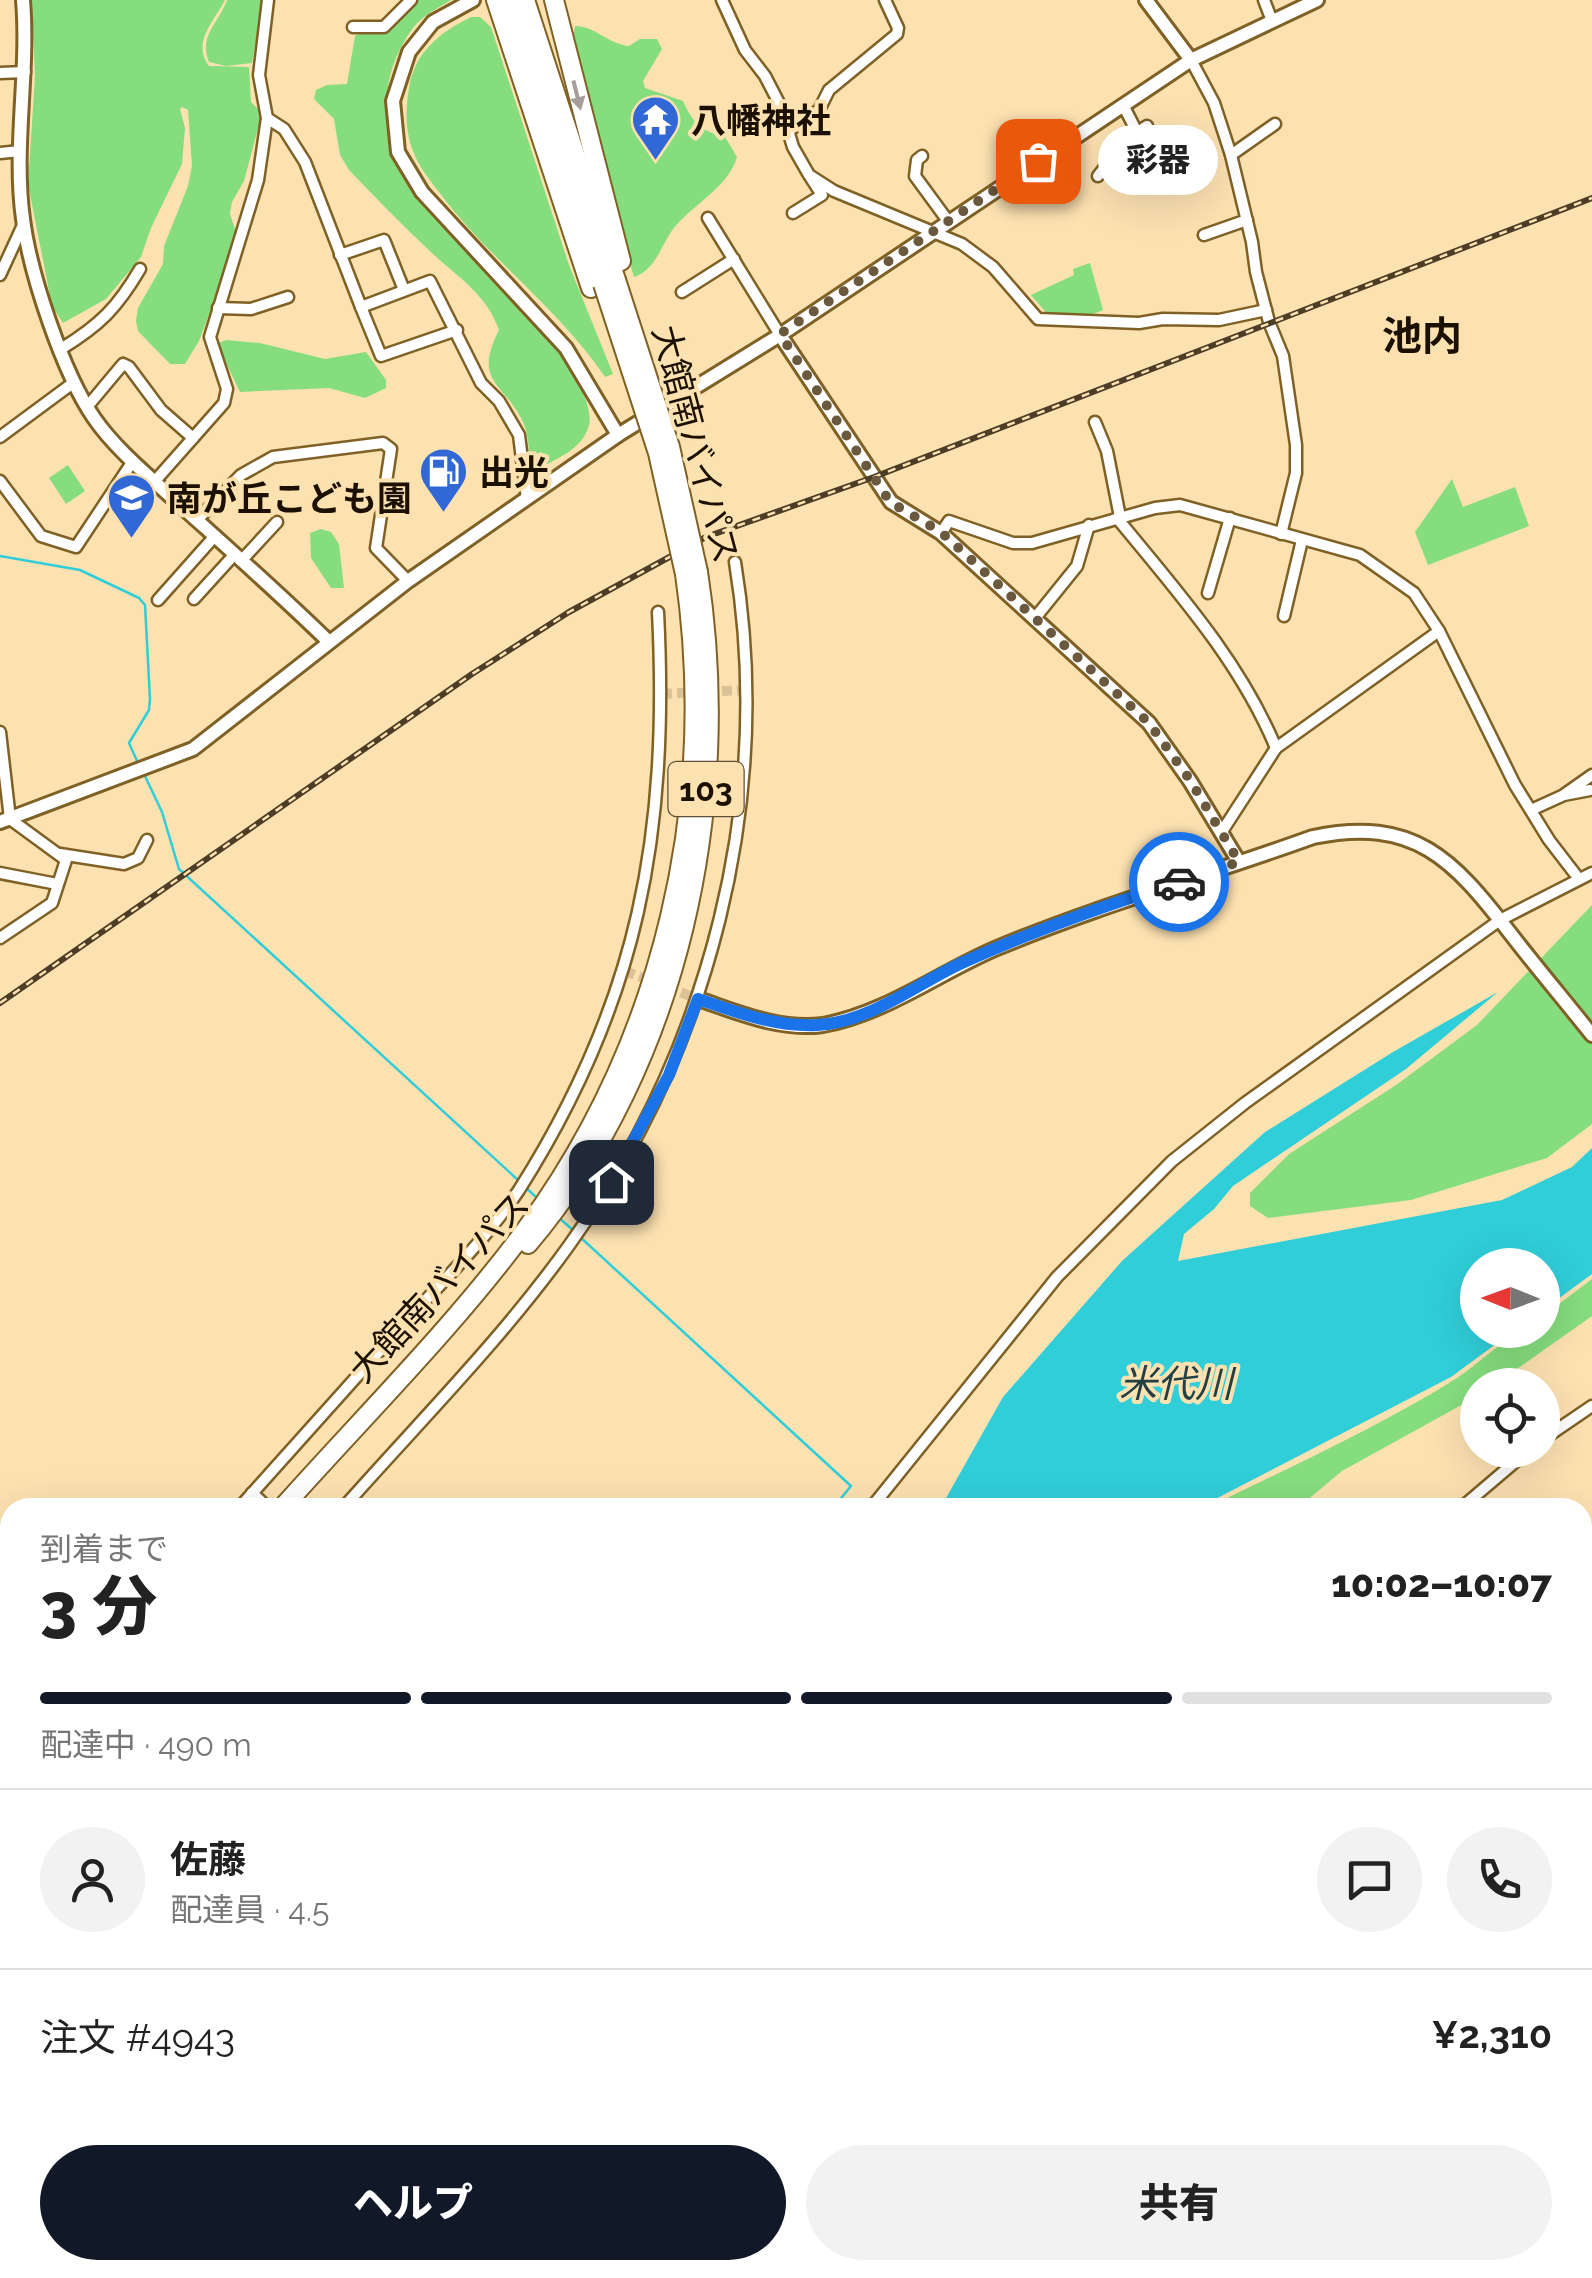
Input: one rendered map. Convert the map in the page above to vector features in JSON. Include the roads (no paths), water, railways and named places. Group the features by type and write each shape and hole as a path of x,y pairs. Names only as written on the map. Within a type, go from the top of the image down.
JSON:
{"highway":[{"path":"496,0 609,283"},
{"name":"大館南バイパス","path":"281,1498 474,1305 560,1191 630,1042 662,954 688,821 696,730 692,573 682,490 511,0"},
{"name":"大館南バイパス","path":"525,0 584,208"},
{"path":"554,0 609,283"},
{"name":"大館南バイパス","path":"609,283 692,573"}],"street":[{"path":"23,0 23,224 73,383 96,422 134,461 330,642"},
{"path":"155,482 224,403 227,390 210,337 258,180 267,118 258,75 268,0"},
{"path":"353,27 384,28 411,0"},
{"path":"473,0 433,22 409,52 393,101 398,152 422,192 566,348 618,435"},
{"path":"722,0 731,26 781,107 788,132 822,195 793,213"},
{"path":"788,132 819,110 829,90 897,34 885,0"},
{"path":"1146,0 1191,60 1214,103 1231,156 1266,310 1282,356 1296,446 1296,473 1281,534"},
{"path":"1264,0 1272,22"},
{"path":"5,821 193,750 408,581 618,435 780,334 1191,60 1317,0"},
{"path":"0,73 25,72"},
{"path":"1098,176 1126,140 1142,129 1122,105"},
{"path":"267,118 284,129 305,162 381,356 457,330"},
{"path":"1231,156 1275,124"},
{"path":"0,153 20,151"},
{"path":"922,156 915,176 948,220"},
{"path":"809,175 834,191 962,244 993,267 1038,319 1139,324 1163,319 1219,320 1266,310"},
{"path":"708,218 890,502 941,532 1149,723 1190,780 1239,862"},
{"path":"1204,235 1247,220"},
{"path":"0,275 23,224"},
{"path":"340,256 384,240 404,290"},
{"path":"682,292 734,260"},
{"path":"61,349 108,316 140,269"},
{"path":"361,307 430,281 481,383 499,401 519,435 527,499"},
{"path":"218,308 251,309 288,298"},
{"path":"87,406 124,364 160,410 193,438"},
{"path":"0,437 73,383"},
{"path":"1095,422 1108,451 1118,517 1236,668 1276,748"},
{"path":"197,520 241,474 273,457 383,443 391,449 376,548 408,581"},
{"path":"0,481 41,536 76,547 134,461"},
{"path":"941,532 949,521 1013,542 1032,543 1118,517 1180,505 1360,556 1414,593 1440,631 1531,810 1579,879"},
{"path":"1208,593 1230,518"},
{"path":"194,599 276,522"},
{"path":"1035,618 1077,566 1089,525"},
{"path":"158,600 214,537"},
{"path":"1284,616 1302,540"},
{"path":"352,1498 524,1305 573,1240 650,1115 698,999 726,884 744,772 745,664 735,562"},
{"path":"247,1498 446,1280 522,1185 566,1112 625,970 643,898 657,800 662,694 658,612"},
{"path":"1221,833 1276,748 1440,631"},
{"path":"0,732 5,821"},
{"path":"1531,810 1564,795 1592,775"},
{"path":"1564,795 1590,790"},
{"path":"0,938 52,903 66,860 5,821"},
{"path":"698,999 767,1022 820,1025 886,1004 959,964 1024,937 1313,837 1342,831 1372,831 1441,856 1505,926 1592,1035"},
{"path":"60,854 124,864 138,858 147,840"},
{"path":"879,1498 1058,1277 1172,1161 1245,1103 1505,926 1592,872"},
{"path":"0,873 57,884"},
{"path":"1560,1428 1592,1406"},
{"path":"1473,1498 1509,1468"},
{"path":"252,1493 260,1498"}],"water":[{"name":"米代川","path":"1498,992 1406,1069 1233,1186 1214,1209 1184,1234 1178,1261 1502,1200 1572,1167 1592,1148 1592,1274 1560,1298 1560,1248 1460,1248 1460,1348 1490,1348 1451,1377 1217,1498 946,1498 1003,1397 1122,1261 1265,1132"}],"waterway":[{"path":"0,556 80,570 139,598 145,605 149,710 129,743 138,763"},
{"path":"144,774 162,812 179,869 518,1180"},
{"path":"524,1186 536,1197"},
{"path":"557,1216 574,1231"},
{"path":"579,1236 851,1486 841,1498"}],"tunnel":[{"path":"662,694 745,690"},
{"path":"625,971 698,999"}],"railway":[{"path":"0,1003 472,674 569,612 706,537 874,477 1592,198"}],"place":[{"name":"彩器","path":"1038,161"},
{"name":"八幡神社","path":"656,162"},
{"name":"出光","path":"444,514"},
{"name":"南が丘こども園","path":"132,540"}],"district":[{"name":"池内","path":"1422,335"}]}
